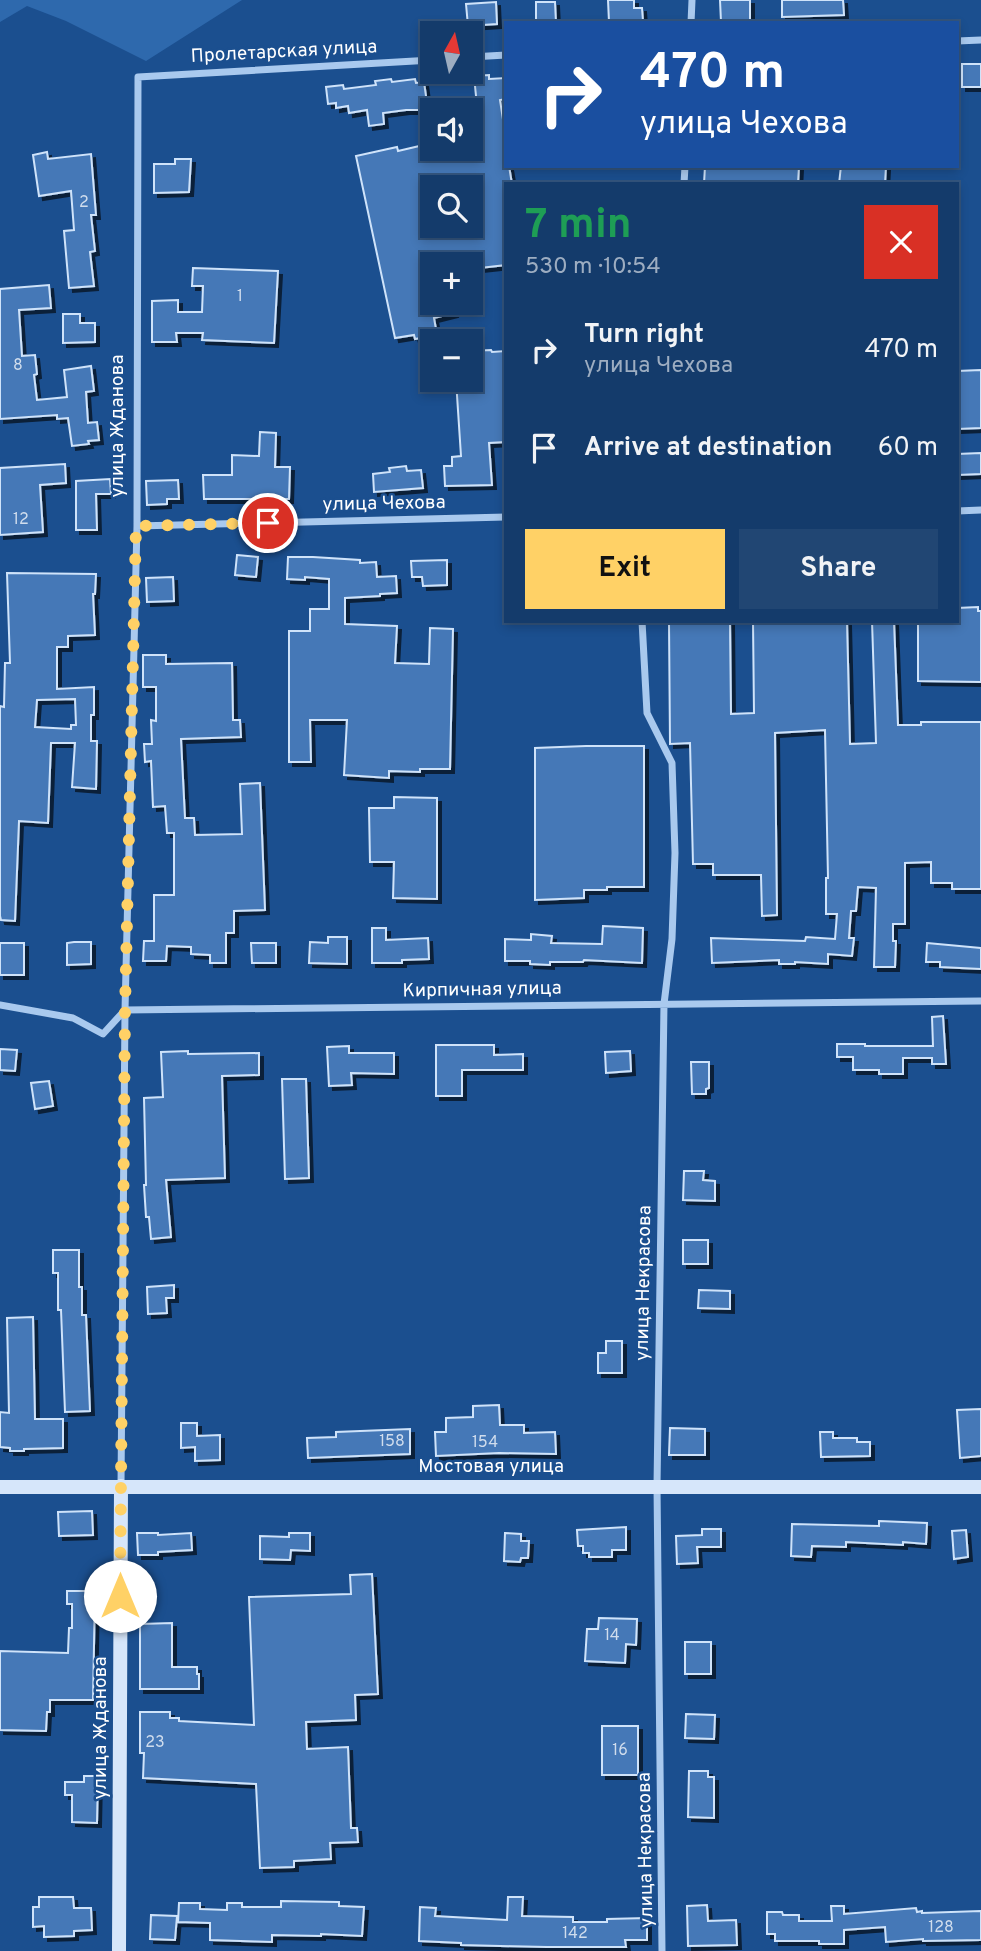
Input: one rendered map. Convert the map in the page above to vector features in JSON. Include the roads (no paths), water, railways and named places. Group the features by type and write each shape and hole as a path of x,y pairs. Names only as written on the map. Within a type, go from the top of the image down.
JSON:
{"street":[{"path":"691,21 692,0"},
{"path":"959,41 981,40"},
{"path":"483,56 504,55"},
{"name":"Пролетарская улица","path":"138,77 420,61"},
{"name":"улица Жданова","path":"119,1951 125,1010 136,526 138,77"},
{"path":"959,511 981,510"},
{"name":"улица Чехова","path":"136,526 504,517"},
{"name":"улица Некрасова","path":"642,623 647,713 672,763 674,866 672,939 664,1004 657,1486 662,1951"},
{"name":"Кирпичная улица","path":"125,1010 981,1001"},
{"path":"0,1004 73,1018 103,1034 125,1010"},
{"name":"Мостовая улица","path":"0,1486 981,1487"}]}
